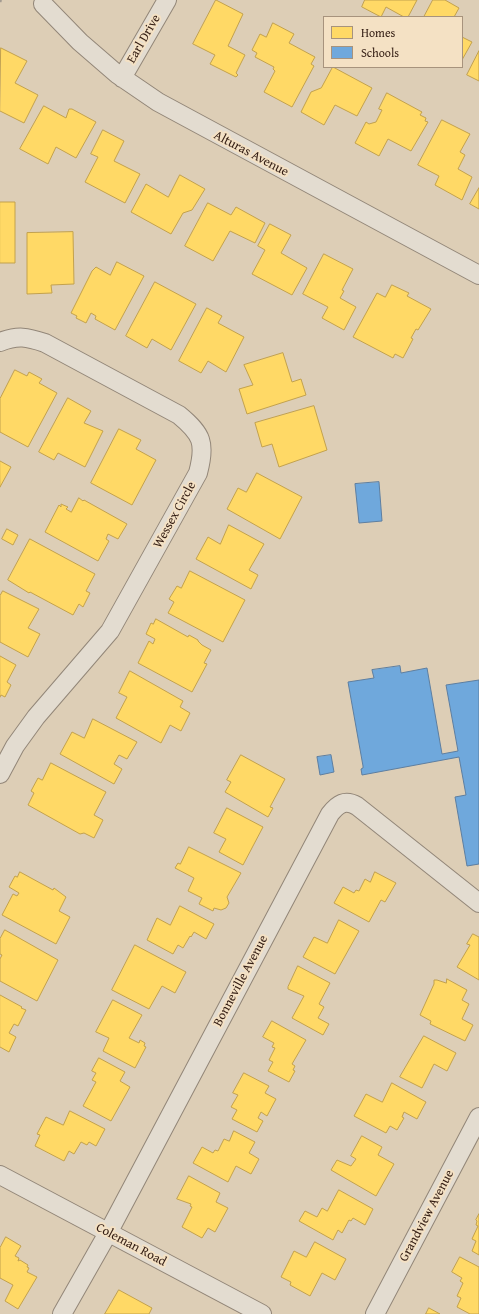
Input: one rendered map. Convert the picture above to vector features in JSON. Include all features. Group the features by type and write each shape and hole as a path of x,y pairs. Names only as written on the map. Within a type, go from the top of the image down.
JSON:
{"street":[{"name":"Earl Drive","path":"122,78 167,0"},
{"name":"Alturas Avenue","path":"43,4 80,42 122,78 158,102 222,138 479,275"},
{"name":"Wessex Circle","path":"0,342 12,337 28,338 45,343 179,414 190,424 200,439 203,454 198,473 110,631 36,717 15,746 0,774"},
{"name":"Bonneville Avenue","path":"62,1314 108,1233 330,814 338,805 343,802 351,802 357,806 479,903"},
{"name":"Grandview Avenue","path":"375,1314 479,1117"},
{"name":"Coleman Road","path":"0,1175 262,1314"}],"building: Homes":[{"path":"216,0 243,14 228,46 245,55 236,73 238,75 236,77 210,64 215,55 193,44"},
{"path":"365,0 417,0 409,16 402,16 386,7 382,16 379,16 362,7"},
{"path":"433,0 445,0 459,8 455,16 425,16"},
{"path":"273,23 294,34 289,43 315,57 311,64 314,66 292,107 264,92 275,71 273,69 274,67 255,57 257,53 252,50 260,34 266,37"},
{"path":"463,38 472,42 463,58"},
{"path":"1,48 27,61 15,83 38,95 24,123 0,111"},
{"path":"479,51 479,81 467,75"},
{"path":"332,68 335,68 372,88 357,116 335,105 324,125 301,112 311,92 321,88"},
{"path":"387,93 422,112 420,115 426,118 425,121 428,122 411,151 388,139 379,156 355,143 366,122 369,124 376,122 382,110 379,109"},
{"path":"44,106 66,118 69,109 72,109 96,122 76,158 56,147 48,164 20,149"},
{"path":"442,120 470,134 460,152 465,155 458,169 472,177 462,200 435,185 439,176 418,165"},
{"path":"103,130 124,141 114,161 140,174 125,203 85,182 98,157 91,154"},
{"path":"180,175 205,189 192,210 183,213 171,234 131,212 146,184 168,197"},
{"path":"479,188 479,209 470,204"},
{"path":"0,202 15,202 15,263 0,263"},
{"path":"208,203 231,215 236,207 265,223 255,243 230,231 213,261 185,246"},
{"path":"270,224 291,235 281,253 307,268 292,295 252,274 265,250 258,246"},
{"path":"73,232 74,284 51,285 52,293 27,294 27,233"},
{"path":"324,254 353,269 342,290 344,291 340,298 356,307 344,330 322,318 328,307 303,294"},
{"path":"117,262 144,276 115,330 95,319 96,316 91,313 86,323 76,318 77,316 71,313 92,271 96,267 110,275"},
{"path":"155,282 196,304 171,350 152,339 147,348 126,336"},
{"path":"392,285 409,293 407,296 431,309 418,330 416,329 411,338 413,339 403,358 395,354 393,358 353,337 377,293 385,297"},
{"path":"207,308 222,316 218,323 244,337 226,372 208,361 201,373 179,361"},
{"path":"283,353 292,382 301,379 306,395 247,414 239,389 253,385 244,365"},
{"path":"15,370 27,376 29,372 42,379 39,383 57,393 28,447 0,432 0,399"},
{"path":"68,398 91,411 84,423 103,431 85,467 58,453 54,460 39,452"},
{"path":"314,406 327,450 279,467 272,444 262,447 255,423"},
{"path":"119,429 141,440 136,449 156,460 132,505 91,483"},
{"path":"0,461 11,467 0,487"},
{"path":"257,473 302,497 280,539 227,509 238,488 246,492"},
{"path":"79,498 127,524 118,539 108,534 106,539 109,541 98,561 45,532 59,505 61,507 61,504 68,507 66,509 71,512"},
{"path":"229,525 264,544 249,570 258,575 251,589 196,559 208,537 220,544"},
{"path":"7,529 18,535 13,545 2,539"},
{"path":"30,539 95,574 86,591 90,593 83,607 79,604 73,615 30,592 29,593 8,580"},
{"path":"190,571 245,600 223,642 168,613 174,602 169,599 177,586 181,588"},
{"path":"3,591 39,609 28,628 40,634 28,657 0,642 0,596"},
{"path":"156,619 188,637 189,635 198,640 202,645 211,650 204,663 207,664 192,692 138,663 149,641 153,644 155,639 146,634 151,623 153,624"},
{"path":"0,656 16,665 7,682 11,685 5,697 1,695 0,697"},
{"path":"130,671 183,701 180,707 190,713 181,731 170,725 161,743 116,718 127,697 119,693"},
{"path":"93,719 137,742 127,759 119,755 114,764 122,769 114,784 60,754 72,732 84,738"},
{"path":"241,755 285,779 270,807 273,808 268,817 225,792 231,782 227,780"},
{"path":"51,763 106,792 94,815 103,820 94,838 84,833 80,834 28,805 34,793 31,791 38,778 42,780"},
{"path":"227,808 263,827 243,865 219,852 226,839 214,833"},
{"path":"189,847 241,873 227,897 229,903 226,908 221,910 214,908 213,911 199,904 202,898 188,891 194,878 175,868 178,863 180,864"},
{"path":"20,872 53,890 54,888 66,897 59,911 70,917 56,944 2,915 13,894 17,896 19,893 9,887 15,876 17,877"},
{"path":"375,872 396,883 385,902 381,900 369,922 334,903 343,887 354,893 356,890 359,891 365,879 370,882"},
{"path":"180,906 214,924 206,939 194,932 183,948 178,945 173,954 147,940 157,918 170,925"},
{"path":"339,920 359,931 335,974 303,957 314,937 327,943"},
{"path":"5,930 58,960 37,1001 0,981 0,959 2,955 0,954 0,939"},
{"path":"473,934 479,937 479,980 457,967 470,945 467,944"},
{"path":"135,945 186,972 175,993 162,986 149,1009 112,990"},
{"path":"298,966 330,983 319,1004 324,1007 318,1018 329,1024 323,1035 292,1018 304,996 288,989"},
{"path":"447,979 467,990 462,1000 469,1004 462,1019 473,1025 465,1041 430,1024 431,1021 420,1015 434,984 434,980 446,983"},
{"path":"0,995 26,1010 18,1026 14,1024 9,1033 16,1037 9,1052 0,1047"},
{"path":"113,1000 142,1015 129,1038 139,1043 140,1040 145,1043 144,1046 146,1047 135,1068 103,1051 109,1038 96,1032"},
{"path":"272,1021 306,1040 292,1064 295,1066 293,1070 295,1071 289,1082 268,1071 273,1062 269,1060 275,1048 272,1047 274,1043 263,1037"},
{"path":"424,1036 456,1053 447,1071 434,1064 422,1088 400,1077"},
{"path":"99,1058 125,1072 120,1081 130,1087 111,1121 83,1106 96,1082 92,1080 96,1073 92,1071"},
{"path":"244,1073 269,1086 265,1093 276,1099 267,1116 261,1112 258,1118 263,1121 257,1132 232,1119 237,1110 231,1107 238,1095 233,1093"},
{"path":"392,1083 426,1102 417,1119 404,1112 402,1117 404,1118 397,1130 390,1126 386,1133 354,1116 366,1094 382,1102"},
{"path":"70,1111 105,1129 96,1146 89,1142 87,1145 81,1142 74,1154 69,1151 64,1161 35,1146 40,1135 37,1134 46,1117 63,1125"},
{"path":"234,1131 255,1142 249,1153 259,1159 251,1174 236,1166 228,1182 193,1163 202,1147 213,1153 215,1150 218,1151 224,1139 229,1141"},
{"path":"362,1136 382,1147 378,1155 394,1164 376,1196 331,1170 337,1160 351,1166 356,1159 351,1156"},
{"path":"189,1176 220,1193 216,1202 228,1208 215,1232 208,1228 202,1238 182,1227 192,1207 190,1206 191,1204 177,1199"},
{"path":"339,1190 373,1209 365,1225 353,1218 351,1221 349,1220 342,1233 338,1230 333,1240 299,1221 305,1211 317,1217 322,1208 327,1211"},
{"path":"479,1214 479,1255 472,1251 476,1241 472,1239 478,1226 476,1225 476,1220"},
{"path":"6,1237 21,1246 15,1256 19,1258 18,1261 20,1260 28,1265 27,1267 29,1268 27,1272 37,1277 18,1309 5,1301 13,1285 0,1278 0,1248"},
{"path":"315,1242 346,1259 335,1280 322,1273 310,1296 290,1285 291,1282 281,1277 294,1251 306,1257"},
{"path":"460,1257 479,1267 479,1314 470,1314 457,1307 461,1298 457,1296 463,1283 460,1281 462,1278 452,1272"},
{"path":"119,1290 152,1308 149,1314 105,1314"},
{"path":"429,1308 440,1314 426,1314"}],"building: Schools":[{"path":"379,482 382,521 359,523 355,484"},
{"path":"400,666 401,673 427,668 442,754 458,751 446,685 479,680 479,864 467,866 455,797 466,795 459,757 362,775 361,769 363,766 348,682 374,678 372,670"},
{"path":"331,755 334,772 320,775 317,757"}]}
